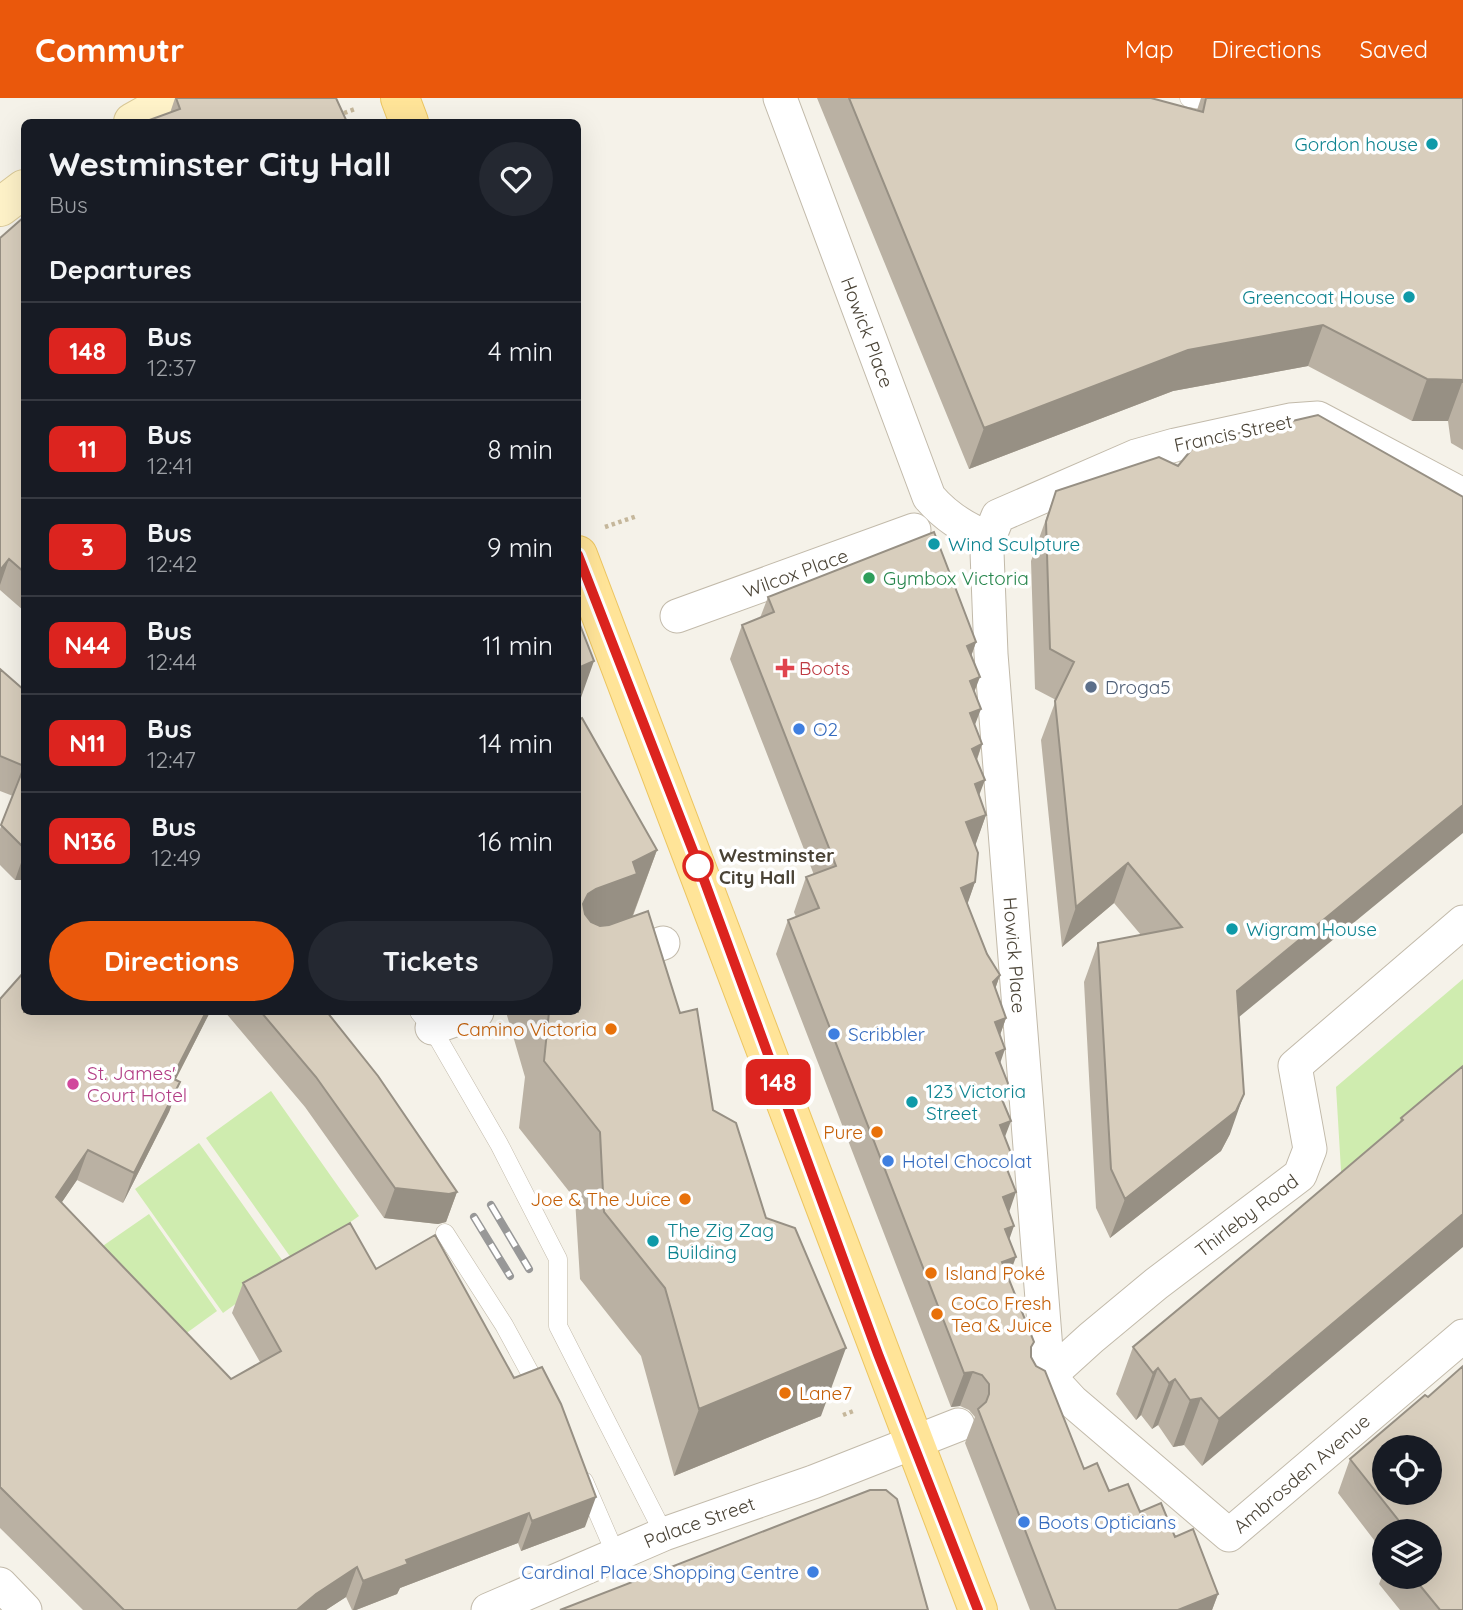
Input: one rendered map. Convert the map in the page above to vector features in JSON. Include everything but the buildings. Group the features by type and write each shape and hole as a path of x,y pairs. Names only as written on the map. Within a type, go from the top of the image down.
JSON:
{"main road":[{"path":"138,119 176,98"},
{"path":"400,98 408,119"},
{"path":"0,207 21,191"},
{"path":"581,563 700,869 913,1443 978,1610"}],"street":[{"name":"Howick Place","path":"780,98 929,497 940,510 968,530 994,527 988,602 1042,1382"},
{"name":"Francis Street","path":"994,527 1136,456 1175,444 1290,419 1318,418 1463,495"},
{"name":"Wilcox Place","path":"677,616 914,530"},
{"name":"Thirleby Road","path":"1042,1382 1156,1283 1300,1175 1310,1149 1295,1066 1463,922"},
{"path":"581,973 663,943"},
{"path":"425,1020 458,1015"},
{"name":"Ambrosden Avenue","path":"1042,1382 1072,1401 1229,1535 1463,1336"},
{"path":"913,1443 958,1425"},
{"name":"Palace Street","path":"488,1610 664,1534 813,1482 913,1443"},
{"path":"0,1584 25,1610"}],"lane":[{"path":"1189,98 1215,102"},
{"path":"425,1020 499,1144 558,1259 558,1326 664,1534"},
{"path":"444,1233 504,1325 548,1406"},
{"path":"575,1461 616,1555"}],"path":[{"path":"344,113 355,109"},
{"path":"843,1415 856,1410"}],"green space":[{"path":"1463,979 1463,1087 1342,1187 1336,1087"},
{"path":"271,1091 359,1216 294,1262 206,1138"},
{"path":"199,1143 287,1267 223,1313 135,1189"},
{"path":"149,1214 217,1311 163,1350 94,1252"}],"railway":[{"path":"491,1205 529,1269"},
{"path":"474,1217 510,1276"}],"bus line":[{"name":"148","path":"581,563 700,869 878,1354 978,1610"}],"place":[{"name":"Gordon house","path":"1432,144"},
{"name":"Greencoat House","path":"1409,297"},
{"name":"Wind Sculpture","path":"934,544"},
{"name":"Gymbox Victoria","path":"869,578"},
{"name":"Boots","path":"785,668"},
{"name":"Droga5","path":"1091,687"},
{"name":"O2","path":"799,729"},
{"name":"Westminster City Hall","path":"698,866"},
{"name":"Wigram House","path":"1232,929"},
{"name":"Camino Victoria","path":"611,1029"},
{"name":"Scribbler","path":"834,1034"},
{"name":"St. James' Court Hotel","path":"73,1084"},
{"name":"123 Victoria Street","path":"912,1102"},
{"name":"Pure","path":"877,1132"},
{"name":"Hotel Chocolat","path":"888,1161"},
{"name":"Joe & The Juice","path":"685,1199"},
{"name":"The Zig Zag Building","path":"653,1241"},
{"name":"Island Poké","path":"931,1273"},
{"name":"CoCo Fresh Tea & Juice","path":"937,1314"},
{"name":"Lane7","path":"785,1393"},
{"name":"Boots Opticians","path":"1024,1522"},
{"name":"Cardinal Place Shopping Centre","path":"813,1572"}]}
